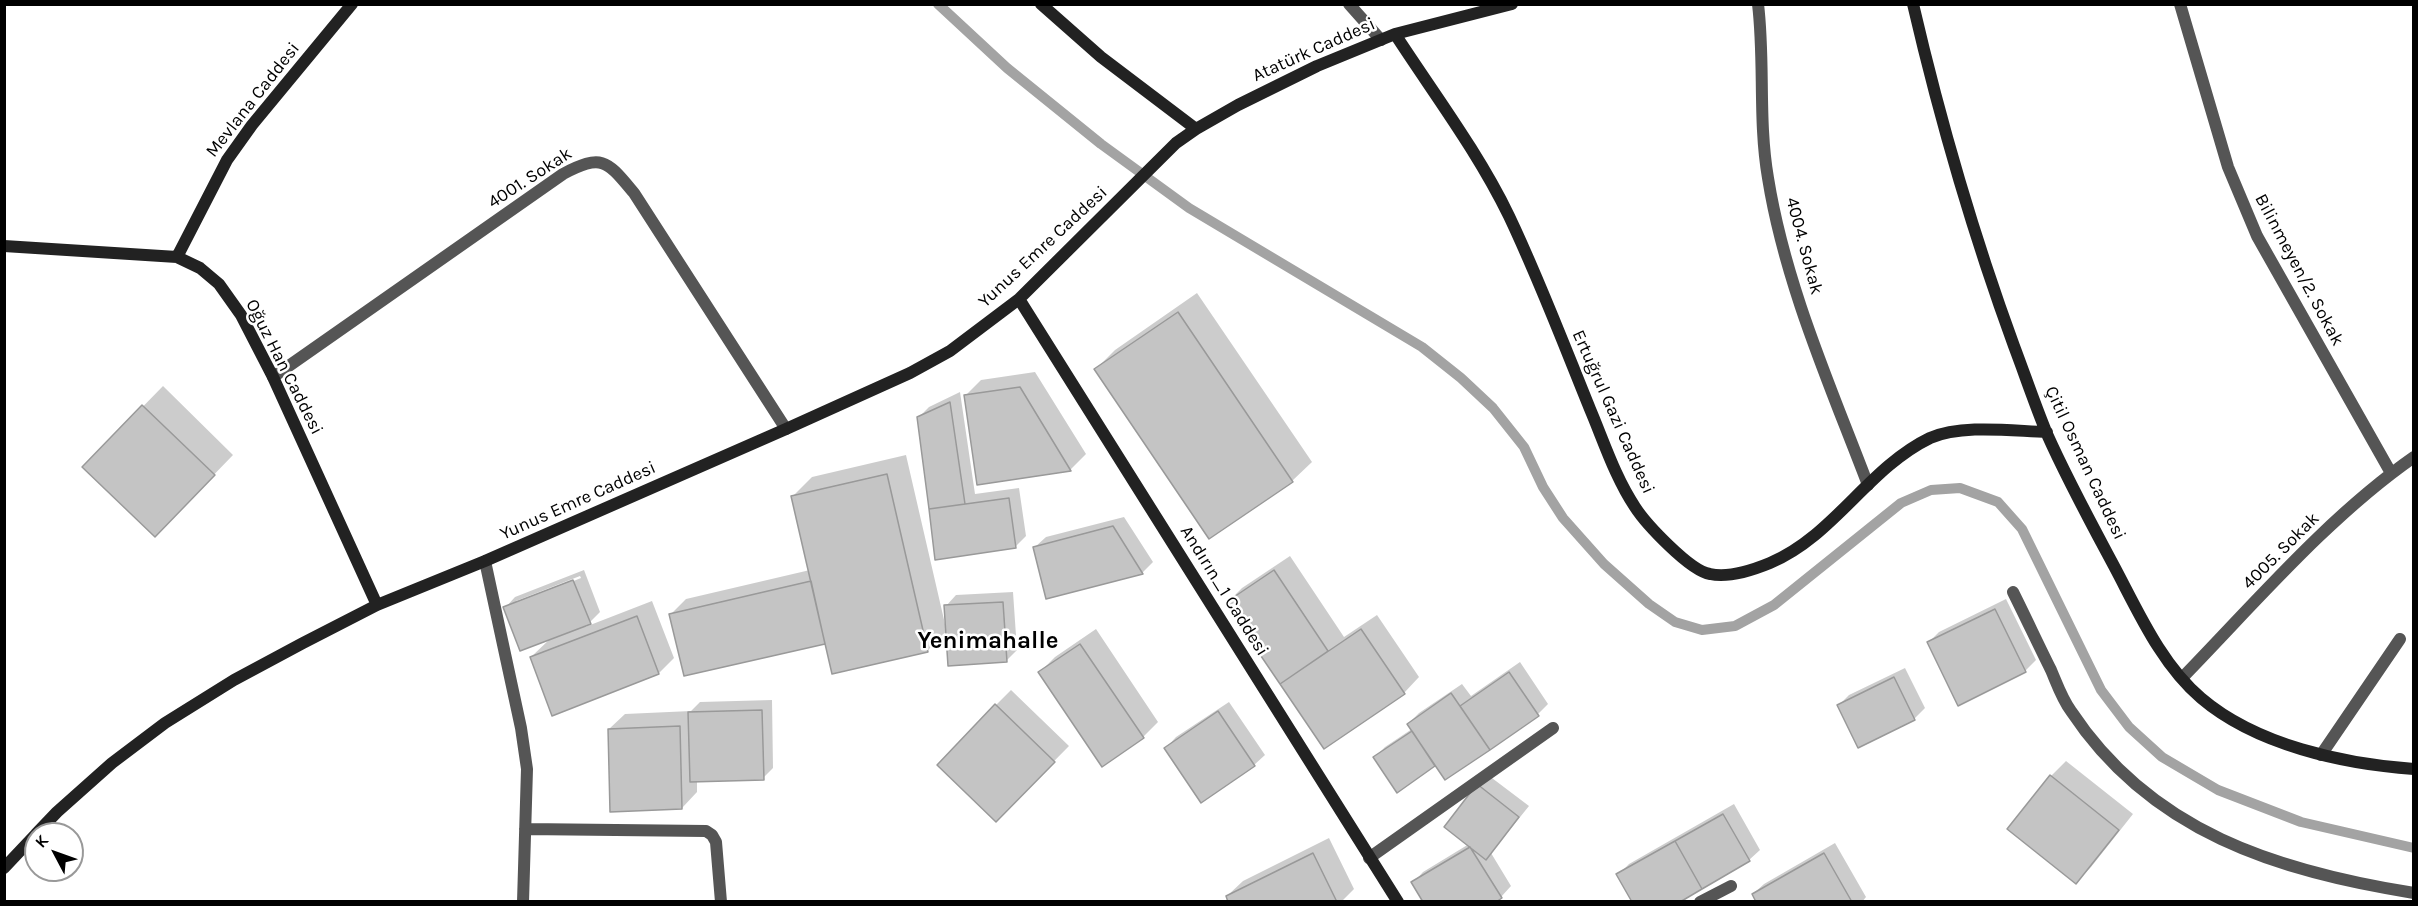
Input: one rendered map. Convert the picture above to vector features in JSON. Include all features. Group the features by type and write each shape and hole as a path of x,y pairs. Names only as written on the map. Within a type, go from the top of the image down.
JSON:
{"street":[{"name":"Mevlana Caddesi","path":"177,257 227,160 252,125 352,4"},
{"path":"1041,4 1101,57 1196,129"},
{"path":"1349,4 1381,40"},
{"name":"Atatürk Caddesi","path":"1176,143 1238,105 1317,66 1395,34 1512,4"},
{"name":"4004. Sokak","path":"1758,4 1767,175 1783,254 1868,485"},
{"name":"Çitil Osman Caddesi","path":"1913,4 1927,64 1981,250 2047,432 2082,506 2159,647 2182,678 2201,698 2230,718 2265,735 2321,755 2374,766 2414,769"},
{"name":"Bilinmeyen/2. Sokak","path":"2180,4 2228,167 2257,237 2391,473"},
{"name":"Ertuğrul Gazi Caddesi","path":"1395,34 1481,166 1508,214 1615,470 1635,507 1658,535 1688,561 1708,574 1736,573 1769,564 1801,547 1826,527 1868,485 1904,454 1932,438 1959,431 2047,432"},
{"name":"Yunus Emre Caddesi","path":"47,822 112,763 165,723 234,680 377,605 485,561 786,429 920,367 958,345 1019,299 1176,143"},
{"name":"4001. Sokak","path":"273,377 563,174 587,162 602,163 615,171 634,193 786,429"},
{"name":"Oğuz Han Caddesi","path":"4,246 177,257 200,268 219,284 241,315 273,377 377,605"},
{"name":"Andırın_1 Caddesi","path":"1019,299 1398,902"},
{"name":"4005. Sokak","path":"2182,678 2340,517 2391,473 2414,457"},
{"path":"485,561 521,728 527,769 523,902"},
{"path":"2013,592 2069,710 2102,753 2133,784 2173,814 2219,839 2298,870 2414,893"},
{"path":"2321,755 2400,639"},
{"path":"1369,858 1553,728"},
{"path":"525,829 706,831 716,842 721,902"},
{"name":"Yunus Emre Caddesi","path":"4,868 24,847"},
{"path":"1700,902 1731,886"}],"building":[{"path":"1178,312 1293,482 1209,539 1094,369"},
{"path":"1020,387 1071,471 977,485 964,395"},
{"path":"950,402 965,504 929,509 917,417"},
{"path":"142,405 215,475 155,537 82,467"},
{"path":"887,474 928,652 832,674 791,496"},
{"path":"1009,498 1016,548 935,560 929,509"},
{"path":"1113,526 1143,574 1046,599 1033,547"},
{"path":"1274,570 1328,651 1280,684 1225,603"},
{"path":"573,580 591,624 520,651 503,607"},
{"path":"811,581 825,644 684,676 669,614"},
{"path":"1003,602 1007,662 948,666 944,605"},
{"path":"1995,609 2026,672 1958,706 1927,642"},
{"path":"637,616 659,674 552,716 530,657"},
{"path":"1361,629 1405,694 1324,749 1280,684"},
{"path":"1080,644 1144,738 1102,767 1038,672"},
{"path":"1509,672 1539,716 1490,750 1460,706"},
{"path":"1894,677 1915,720 1858,748 1837,705"},
{"path":"1451,693 1490,750 1445,780 1407,724"},
{"path":"995,704 1055,762 996,822 937,765"},
{"path":"762,710 764,780 690,782 688,712"},
{"path":"1218,711 1255,766 1201,803 1164,748"},
{"path":"680,726 682,809 610,812 608,729"},
{"path":"1412,731 1435,766 1397,793 1373,757"},
{"path":"2050,775 2119,830 2076,884 2007,829"},
{"path":"1477,784 1519,817 1486,860 1444,827"},
{"path":"1723,814 1750,861 1702,889 1675,841"},
{"path":"1675,841 1702,889 1680,902 1632,902 1616,874"},
{"path":"1470,847 1502,898 1496,902 1423,902 1411,882"},
{"path":"1313,853 1337,902 1228,902 1226,896"},
{"path":"1824,853 1852,902 1756,902 1752,894"}],"waterway":[{"path":"938,4 1007,68 1101,144 1189,208 1422,347 1461,378 1493,408 1524,447 1543,487 1563,518 1604,564 1649,604 1675,622 1702,630 1735,626 1774,605 1901,503 1931,490 1960,488 1998,502 2022,529 2101,690 2129,727 2162,757 2218,790 2301,822 2414,848"}],"district":[{"name":"Yenimahalle","path":"988,641"}]}
